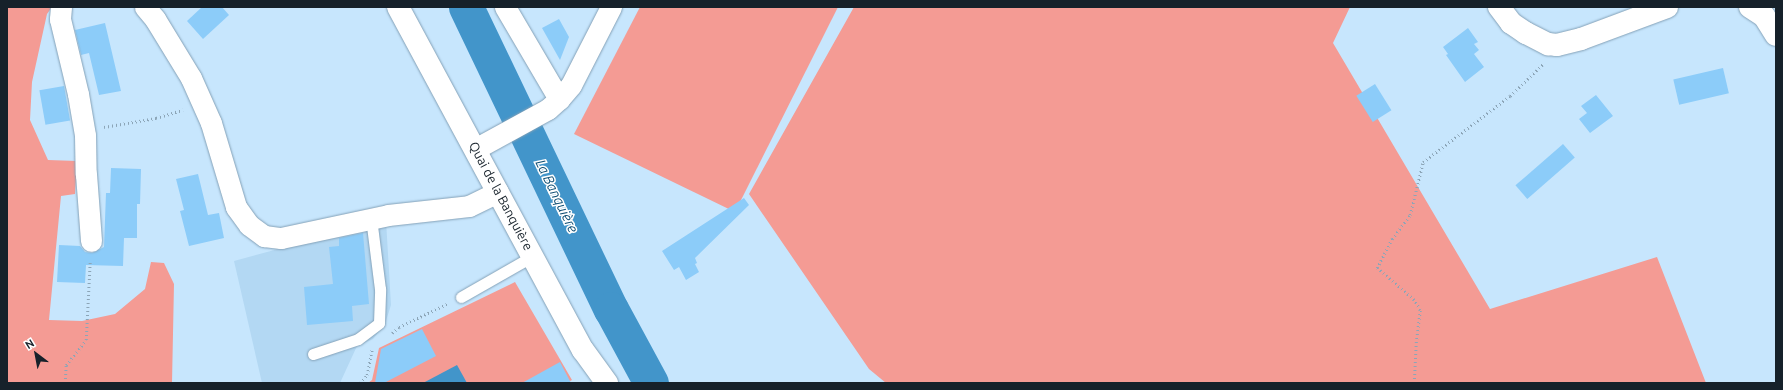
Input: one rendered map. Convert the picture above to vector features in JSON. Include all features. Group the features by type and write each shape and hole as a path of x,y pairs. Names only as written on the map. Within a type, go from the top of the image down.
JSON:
{"street":[{"path":"61,7 60,19 86,135 86,174 91,241"},
{"path":"145,7 155,19 187,71 203,104 211,123 236,207 249,225 264,236 281,238 371,218 469,206 498,192"},
{"name":"Quai de la Banquière","path":"398,7 484,144 498,192 583,350 607,383"},
{"path":"505,7 553,104"},
{"path":"484,144 553,104 571,85 611,7"},
{"path":"1499,7 1511,23 1536,39 1548,44 1557,45 1581,39 1667,7"},
{"path":"1750,7 1764,16 1776,35"}],"lane":[{"path":"313,354 358,339 379,322 380,289 371,218"},
{"path":"461,297 533,256"}],"path":[{"path":"1414,383 1416,343 1420,310 1414,300 1377,268 1392,239 1410,215 1423,162 1510,96 1544,64 1548,44"},
{"path":"86,135 98,128 156,118 203,104"},
{"path":"65,383 66,364 86,340 91,241"},
{"path":"388,336 399,327 461,297"},
{"path":"360,383 367,375 371,350 376,346"}],"shaded area":[{"path":"7,7 52,7 47,14 32,82 30,120 48,160 77,161 75,194 61,196 49,320 82,321 115,314 145,289 151,262 164,263 174,284 172,383 7,383"},
{"path":"640,7 838,7 735,212 574,134"},
{"path":"854,7 1350,7 1333,43 1490,309 1657,257 1706,383 886,383 869,369 749,194"},
{"path":"386,220 391,305 385,324 373,339 357,346 340,383 262,383 234,261"},
{"path":"515,282 572,380 566,383 368,383 372,380 379,348"}],"water":[{"path":"457,365 467,383 423,383"}],"building":[{"path":"202,7 222,7 229,15 203,39 187,21"},
{"path":"559,19 569,37 560,60 542,28"},
{"path":"105,23 121,91 99,95 89,53 81,55 75,30"},
{"path":"1468,28 1478,42 1474,44 1479,50 1474,54 1484,67 1465,82 1446,55 1448,54 1443,47"},
{"path":"1723,68 1729,93 1679,105 1673,79"},
{"path":"1375,84 1391,110 1373,122 1356,96"},
{"path":"64,86 70,120 45,125 39,90"},
{"path":"1596,95 1613,116 1590,133 1579,119 1587,113 1581,106"},
{"path":"1563,144 1575,158 1527,199 1515,185"},
{"path":"111,168 141,169 140,204 137,204 137,238 124,238 123,266 86,265 85,283 57,282 59,245 80,246 85,252 92,253 104,247 106,193 110,193"},
{"path":"198,174 208,215 219,213 224,238 189,246 180,211 184,210 176,179"},
{"path":"744,198 749,205 695,258 697,263 695,264 699,272 686,280 679,267 674,270 662,251"},
{"path":"363,233 369,304 352,306 353,321 307,325 304,287 333,284 329,247 339,246 339,238"},
{"path":"422,329 436,356 384,383 375,383 381,349"},
{"path":"560,362 571,383 522,383"}],"waterway":[{"name":"La Banquière","path":"466,7 611,309 651,383"}]}
